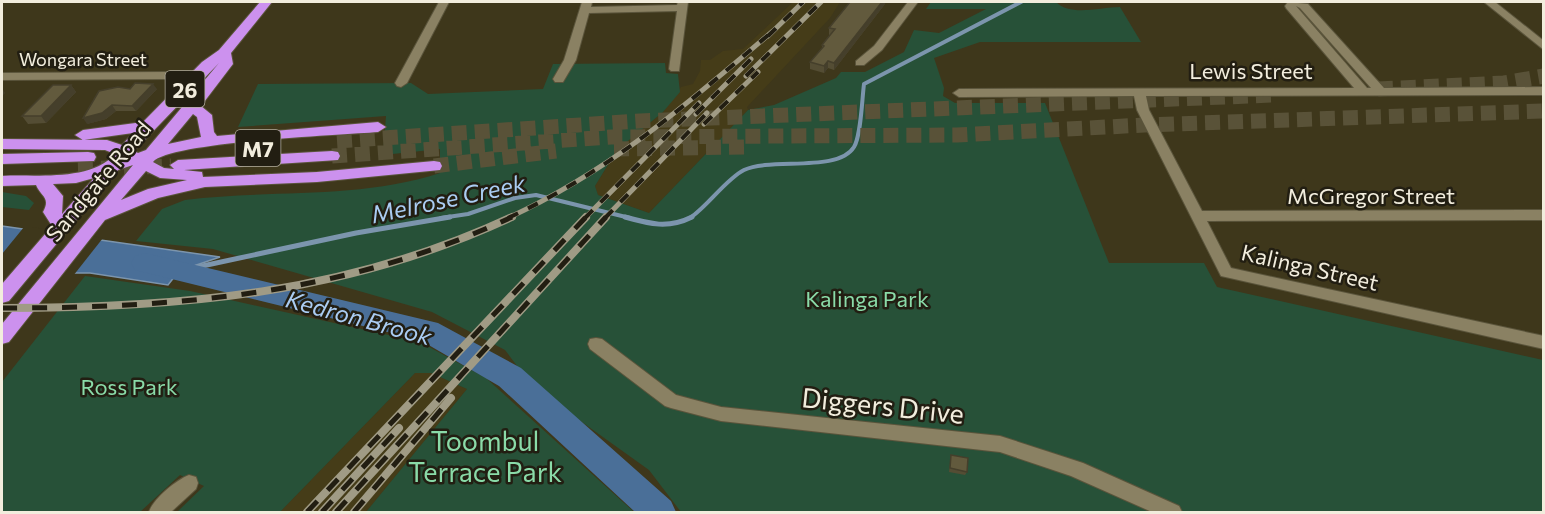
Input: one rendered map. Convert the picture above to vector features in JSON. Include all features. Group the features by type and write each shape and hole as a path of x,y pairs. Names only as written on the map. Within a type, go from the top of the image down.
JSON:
{"highway":[{"name":"Sandgate Road","path":"138,157 147,126 207,65 224,53 266,2"},
{"name":"Sandgate Road","path":"2,337 95,221 138,157 193,106 226,64 224,53"},
{"path":"193,106 204,115 206,133 213,141"},
{"path":"50,143 80,135 147,126"},
{"path":"2,181 76,178 181,145 378,127"},
{"path":"2,144 101,144 138,157 165,175 197,176 205,182"},
{"name":"M7","path":"175,160 335,149"},
{"path":"2,159 83,163 2,170"},
{"path":"95,221 162,191 205,182 326,177 434,165"},
{"name":"Sandgate Road","path":"2,296 114,167"},
{"path":"44,181 45,187 55,196 56,204 52,212 62,227"}],"street":[{"path":"401,83 444,2"},
{"path":"860,63 878,48 913,2"},
{"path":"1363,91 1290,6 1294,2 1304,6 1382,92"},
{"path":"1489,2 1544,47"},
{"path":"559,79 570,60 585,6 683,5 675,69"},
{"name":"Wongara Street","path":"2,77 165,76"},
{"name":"Lewis Street","path":"959,93 1544,91"},
{"name":"Kalinga Street","path":"1139,92 1143,110 1226,272 1544,343"},
{"name":"McGregor Street","path":"1198,216 1544,215"},
{"name":"Diggers Drive","path":"596,344 671,400 722,414 1000,444 1076,469 1172,513"},
{"path":"158,513 189,483"}],"shaded area":[{"path":"793,2 840,2 830,18 747,107 748,110 649,213 598,195 595,186 617,150 663,112 681,87 693,84 700,71 701,60 710,60 723,51 743,49"},
{"path":"415,373 431,373 467,389 366,512 280,512"}],"green space":[{"name":"Kalinga Park","path":"931,2 1056,2 1062,7 1078,10 1120,7 1141,42 980,42 934,58 944,88 943,96 955,103 1045,103 1109,263 1204,263 1217,287 1543,360 1543,512 681,512 649,470 533,387 505,350 432,312 213,249 136,241 162,209 185,200 346,191 378,187 440,173 440,149 383,155 386,116 238,127 258,84 411,83 428,94 543,89 553,64 665,63 666,73 678,74 680,92 663,112 617,150 595,186 598,195 649,213 748,110 774,105 836,78 841,72 865,72 904,52 914,30 939,33 986,9 926,9"},
{"path":"2,192 26,196 34,203 29,210 2,207"},
{"name":"Ross Park","path":"85,276 190,291 420,342 486,378 634,512 366,512 467,389 431,373 415,373 280,512 177,512 204,486 180,475 140,512 2,512 2,382"}],"water":[{"path":"2,226 220,257 179,271 168,285 90,273 2,273"}],"pier":[{"path":"24,227 103,238 73,276 2,276 2,254"}],"building":[{"path":"850,2 882,2 834,63 828,61 824,66 810,62 835,29 829,28"},
{"path":"135,83 153,84 132,106 112,105 102,113 83,118 99,91 118,87 130,89"},
{"path":"53,85 71,85 41,116 22,116"},
{"path":"951,455 968,458 967,472 950,468"}],"waterway":[{"name":"Melrose Creek","path":"690,218 730,180 744,170 756,166 834,160 846,155 854,147 858,135 864,84 1021,2"},
{"name":"Melrose Creek","path":"441,218 468,214 515,198 536,195 630,218"},
{"name":"Melrose Creek","path":"179,271 356,233 450,217"},
{"name":"Melrose Creek","path":"625,217 659,224 675,223 690,218"},
{"name":"Kedron Brook","path":"145,263 428,331 510,377 659,512"}],"tunnel":[{"path":"1378,89 1504,83 1544,76"},
{"path":"337,141 640,121 1273,95"},
{"path":"332,156 611,137 957,135 1144,125 1544,111"},
{"path":"614,149 745,147"},
{"path":"434,166 556,151"},
{"path":"78,169 171,166"}],"railway":[{"path":"768,36 803,2"},
{"path":"746,76 821,2"},
{"path":"508,218 546,199 615,157 679,110 773,31"},
{"path":"696,114 751,59"},
{"path":"704,124 758,72"},
{"path":"585,218 699,103"},
{"path":"605,218 707,113"},
{"path":"2,308 134,305 199,300 325,280 388,264 450,243 512,217"},
{"path":"307,512 586,217"},
{"path":"336,512 606,217"},
{"path":"354,512 451,398"},
{"path":"322,512 399,428"}],"park label":[{"name":"Toombul Terrace Park","path":"485,456"}]}
